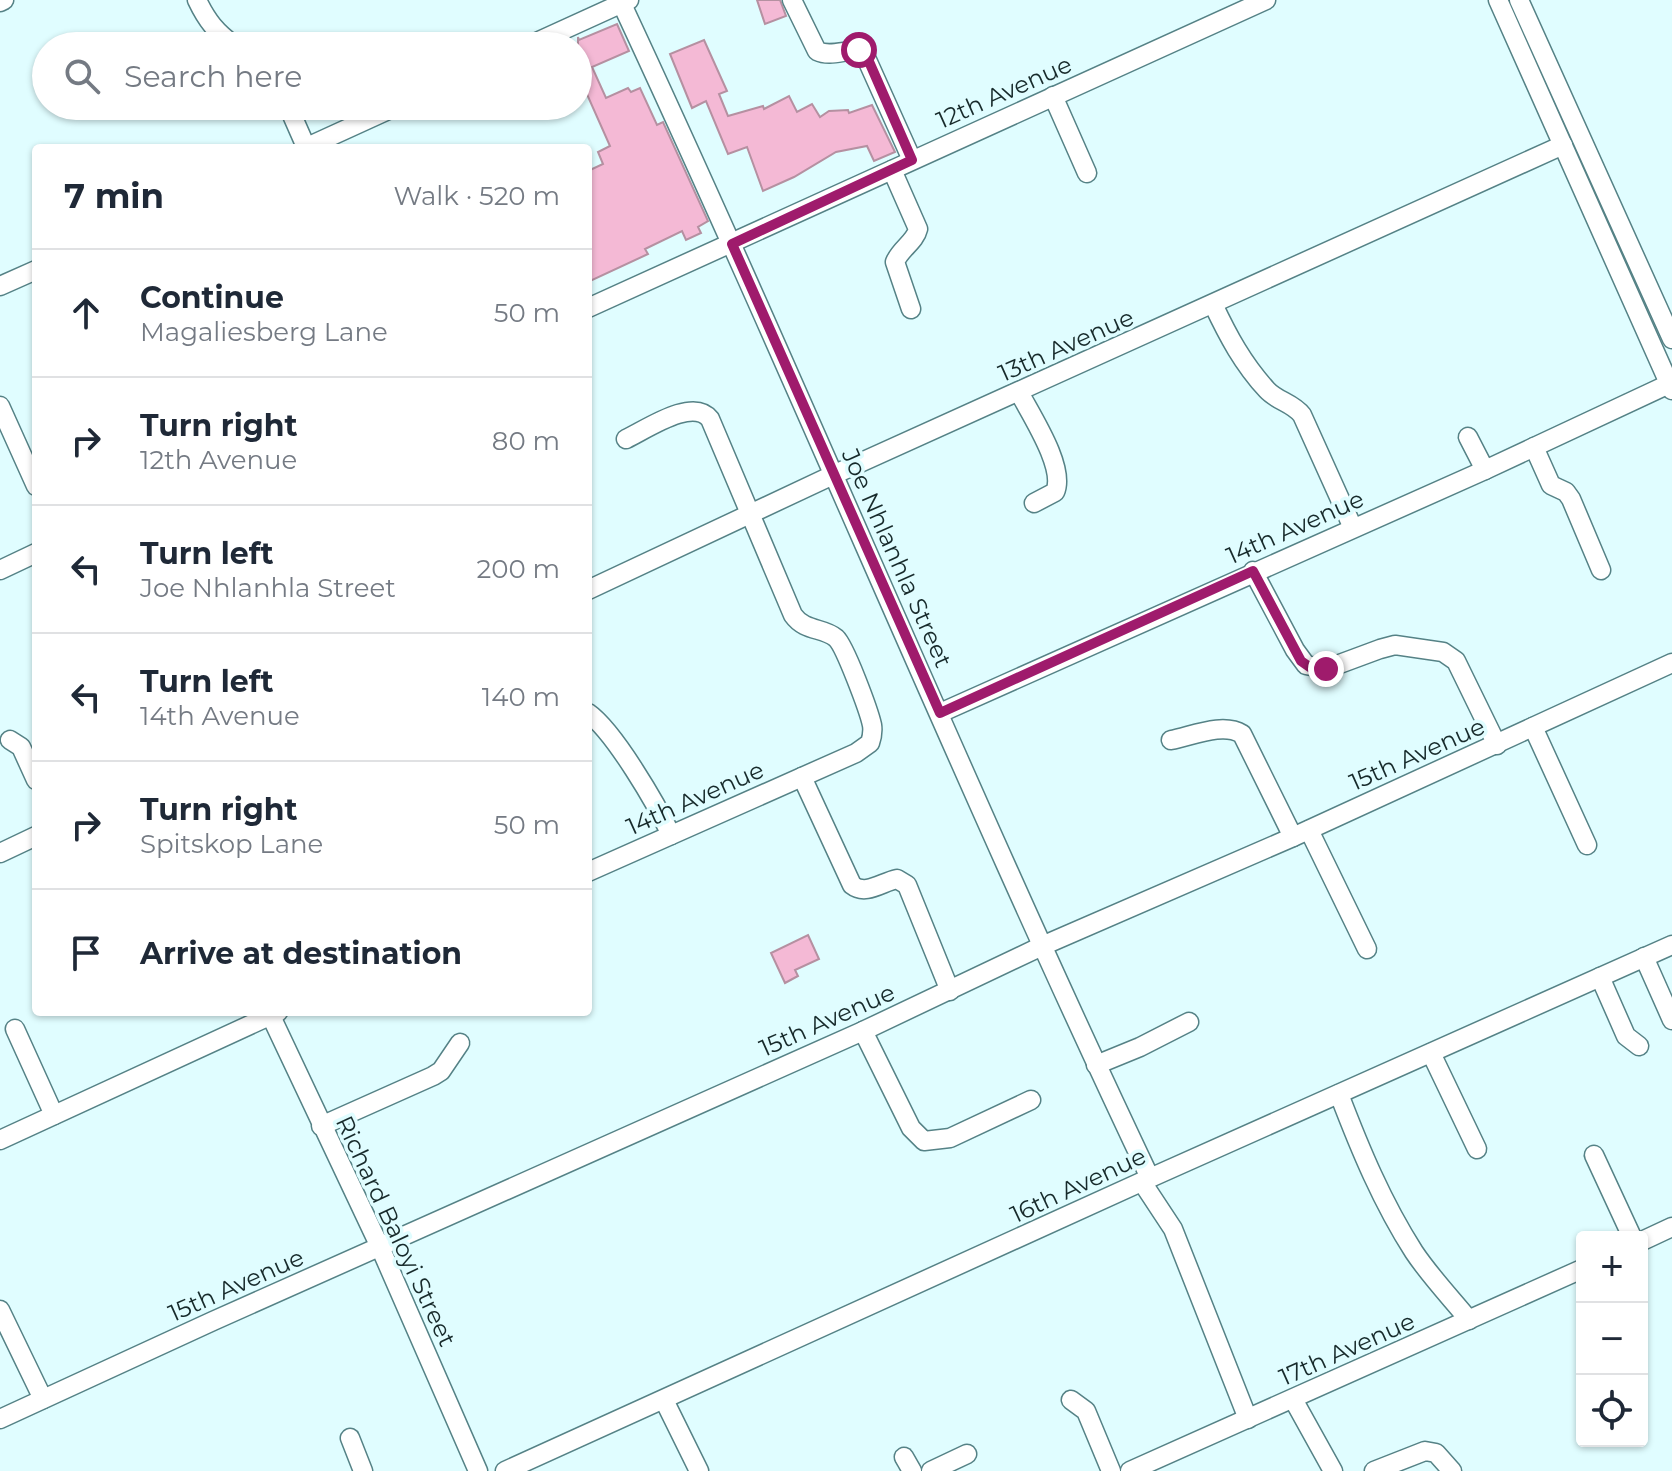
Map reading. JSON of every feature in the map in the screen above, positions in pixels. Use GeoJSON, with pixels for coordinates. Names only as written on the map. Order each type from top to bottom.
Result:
{"type":"FeatureCollection","features":[{"type":"Feature","properties":{"kind":"street"},"geometry":{"type":"LineString","coordinates":[[197,0],[216,32]]}},
{"type":"Feature","properties":{"kind":"street"},"geometry":{"type":"LineString","coordinates":[[792,0],[817,51],[827,54],[863,51],[912,160]]}},
{"type":"Feature","properties":{"kind":"street","name":"12th Avenue"},"geometry":{"type":"LineString","coordinates":[[592,306],[1266,0]]}},
{"type":"Feature","properties":{"kind":"street"},"geometry":{"type":"LineString","coordinates":[[1498,0],[1671,387]]}},
{"type":"Feature","properties":{"kind":"street"},"geometry":{"type":"LineString","coordinates":[[1519,0],[1672,339]]}},
{"type":"Feature","properties":{"kind":"street"},"geometry":{"type":"LineString","coordinates":[[558,32],[623,1]]}},
{"type":"Feature","properties":{"kind":"street","name":"Joe Nhlanhla Street"},"geometry":{"type":"LineString","coordinates":[[623,1],[1146,1180],[1173,1229],[1248,1419]]}},
{"type":"Feature","properties":{"kind":"street"},"geometry":{"type":"LineString","coordinates":[[1053,96],[1087,173]]}},
{"type":"Feature","properties":{"kind":"street"},"geometry":{"type":"LineString","coordinates":[[294,120],[304,144]]}},
{"type":"Feature","properties":{"kind":"street"},"geometry":{"type":"LineString","coordinates":[[315,144],[367,120]]}},
{"type":"Feature","properties":{"kind":"street","name":"13th Avenue"},"geometry":{"type":"LineString","coordinates":[[592,588],[833,475],[1563,145]]}},
{"type":"Feature","properties":{"kind":"street"},"geometry":{"type":"LineString","coordinates":[[892,170],[918,229],[895,262],[911,309]]}},
{"type":"Feature","properties":{"kind":"street"},"geometry":{"type":"LineString","coordinates":[[0,286],[32,272]]}},
{"type":"Feature","properties":{"kind":"street"},"geometry":{"type":"LineString","coordinates":[[1213,304],[1234,348],[1246,365],[1275,398],[1293,405],[1302,415],[1353,528]]}},
{"type":"Feature","properties":{"kind":"street","name":"14th Avenue"},"geometry":{"type":"LineString","coordinates":[[940,713],[1671,387]]}},
{"type":"Feature","properties":{"kind":"street"},"geometry":{"type":"LineString","coordinates":[[1019,392],[1054,460],[1058,479],[1057,489],[1052,495],[1034,503]]}},
{"type":"Feature","properties":{"kind":"street"},"geometry":{"type":"LineString","coordinates":[[0,406],[32,477]]}},
{"type":"Feature","properties":{"kind":"street"},"geometry":{"type":"LineString","coordinates":[[626,439],[683,412],[692,410],[705,413],[751,515]]}},
{"type":"Feature","properties":{"kind":"street"},"geometry":{"type":"LineString","coordinates":[[1468,437],[1485,470]]}},
{"type":"Feature","properties":{"kind":"street"},"geometry":{"type":"LineString","coordinates":[[1534,447],[1551,485],[1566,492],[1571,499],[1601,570]]}},
{"type":"Feature","properties":{"kind":"street","name":"14th Avenue"},"geometry":{"type":"LineString","coordinates":[[592,870],[866,747],[872,738],[872,726],[841,645],[830,634],[798,622],[751,515]]}},
{"type":"Feature","properties":{"kind":"street"},"geometry":{"type":"LineString","coordinates":[[0,570],[32,555]]}},
{"type":"Feature","properties":{"kind":"street"},"geometry":{"type":"LineString","coordinates":[[1253,571],[1306,665],[1326,669],[1395,645],[1443,652],[1456,661],[1497,745]]}},
{"type":"Feature","properties":{"kind":"street","name":"15th Avenue"},"geometry":{"type":"LineString","coordinates":[[0,1419],[863,1031],[1042,946],[1301,834],[1672,663]]}},
{"type":"Feature","properties":{"kind":"street"},"geometry":{"type":"LineString","coordinates":[[592,717],[610,736],[649,794],[671,835]]}},
{"type":"Feature","properties":{"kind":"street"},"geometry":{"type":"LineString","coordinates":[[1533,727],[1587,845]]}},
{"type":"Feature","properties":{"kind":"street"},"geometry":{"type":"LineString","coordinates":[[1171,740],[1224,729],[1234,729],[1242,734],[1367,949]]}},
{"type":"Feature","properties":{"kind":"street"},"geometry":{"type":"LineString","coordinates":[[10,740],[21,747],[32,771]]}},
{"type":"Feature","properties":{"kind":"street"},"geometry":{"type":"LineString","coordinates":[[802,777],[852,885],[867,890],[897,879],[907,885],[950,991]]}},
{"type":"Feature","properties":{"kind":"street"},"geometry":{"type":"LineString","coordinates":[[0,853],[32,838]]}},
{"type":"Feature","properties":{"kind":"street","name":"16th Avenue"},"geometry":{"type":"LineString","coordinates":[[505,1471],[1672,945]]}},
{"type":"Feature","properties":{"kind":"street"},"geometry":{"type":"LineString","coordinates":[[1644,957],[1672,1020]]}},
{"type":"Feature","properties":{"kind":"street"},"geometry":{"type":"LineString","coordinates":[[1600,977],[1626,1036],[1639,1046]]}},
{"type":"Feature","properties":{"kind":"street"},"geometry":{"type":"LineString","coordinates":[[0,1140],[267,1016]]}},
{"type":"Feature","properties":{"kind":"street","name":"Richard Baloyi Street"},"geometry":{"type":"LineString","coordinates":[[274,1016],[478,1471]]}},
{"type":"Feature","properties":{"kind":"street"},"geometry":{"type":"LineString","coordinates":[[1096,1065],[1189,1022]]}},
{"type":"Feature","properties":{"kind":"street"},"geometry":{"type":"LineString","coordinates":[[15,1029],[54,1115]]}},
{"type":"Feature","properties":{"kind":"street"},"geometry":{"type":"LineString","coordinates":[[863,1031],[911,1128],[924,1141],[950,1138],[1031,1100]]}},
{"type":"Feature","properties":{"kind":"street"},"geometry":{"type":"LineString","coordinates":[[321,1126],[433,1076],[441,1071],[460,1043]]}},
{"type":"Feature","properties":{"kind":"street"},"geometry":{"type":"LineString","coordinates":[[1431,1053],[1477,1149]]}},
{"type":"Feature","properties":{"kind":"street"},"geometry":{"type":"LineString","coordinates":[[1339,1094],[1364,1158],[1392,1215],[1420,1259],[1469,1320]]}},
{"type":"Feature","properties":{"kind":"street"},"geometry":{"type":"LineString","coordinates":[[1594,1155],[1629,1231]]}},
{"type":"Feature","properties":{"kind":"street"},"geometry":{"type":"LineString","coordinates":[[1648,1238],[1672,1227]]}},
{"type":"Feature","properties":{"kind":"street","name":"17th Avenue"},"geometry":{"type":"LineString","coordinates":[[1130,1471],[1163,1465],[1248,1419],[1576,1272]]}},
{"type":"Feature","properties":{"kind":"street"},"geometry":{"type":"LineString","coordinates":[[0,1310],[43,1399]]}},
{"type":"Feature","properties":{"kind":"street"},"geometry":{"type":"LineString","coordinates":[[1293,1399],[1333,1471]]}},
{"type":"Feature","properties":{"kind":"street"},"geometry":{"type":"LineString","coordinates":[[664,1400],[699,1471]]}},
{"type":"Feature","properties":{"kind":"street"},"geometry":{"type":"LineString","coordinates":[[1071,1400],[1086,1411],[1111,1471]]}},
{"type":"Feature","properties":{"kind":"street"},"geometry":{"type":"LineString","coordinates":[[350,1438],[363,1471]]}},
{"type":"Feature","properties":{"kind":"street"},"geometry":{"type":"LineString","coordinates":[[1374,1471],[1425,1451],[1436,1453],[1452,1471]]}},
{"type":"Feature","properties":{"kind":"street"},"geometry":{"type":"LineString","coordinates":[[931,1471],[967,1454]]}},
{"type":"Feature","properties":{"kind":"building"},"geometry":{"type":"Polygon","coordinates":[[[757,0],[780,0],[786,16],[765,24],[757,0]]]}},
{"type":"Feature","properties":{"kind":"building"},"geometry":{"type":"Polygon","coordinates":[[[617,24],[629,51],[592,67],[592,35],[617,24]]]}},
{"type":"Feature","properties":{"kind":"building"},"geometry":{"type":"Polygon","coordinates":[[[704,40],[727,91],[719,94],[728,116],[763,106],[764,109],[789,96],[797,112],[812,104],[820,117],[829,111],[848,110],[849,113],[872,105],[895,152],[874,161],[867,146],[836,152],[763,191],[747,147],[728,154],[706,101],[692,108],[670,54],[704,40]]]}},
{"type":"Feature","properties":{"kind":"building"},"geometry":{"type":"Polygon","coordinates":[[[592,67],[606,98],[628,88],[631,92],[640,88],[657,125],[663,122],[708,221],[698,227],[701,233],[686,240],[682,231],[645,249],[648,254],[592,280],[592,169],[603,164],[598,152],[610,146],[592,106],[592,67]]]}},
{"type":"Feature","properties":{"kind":"building"},"geometry":{"type":"Polygon","coordinates":[[[808,935],[819,959],[795,970],[798,976],[785,983],[771,953],[808,935]]]}},
{"type":"Feature","properties":{"kind":"route"},"geometry":{"type":"LineString","coordinates":[[859,50],[867,57],[912,160],[732,244],[940,713],[1253,571],[1301,661],[1311,668],[1326,669]]}}]}
